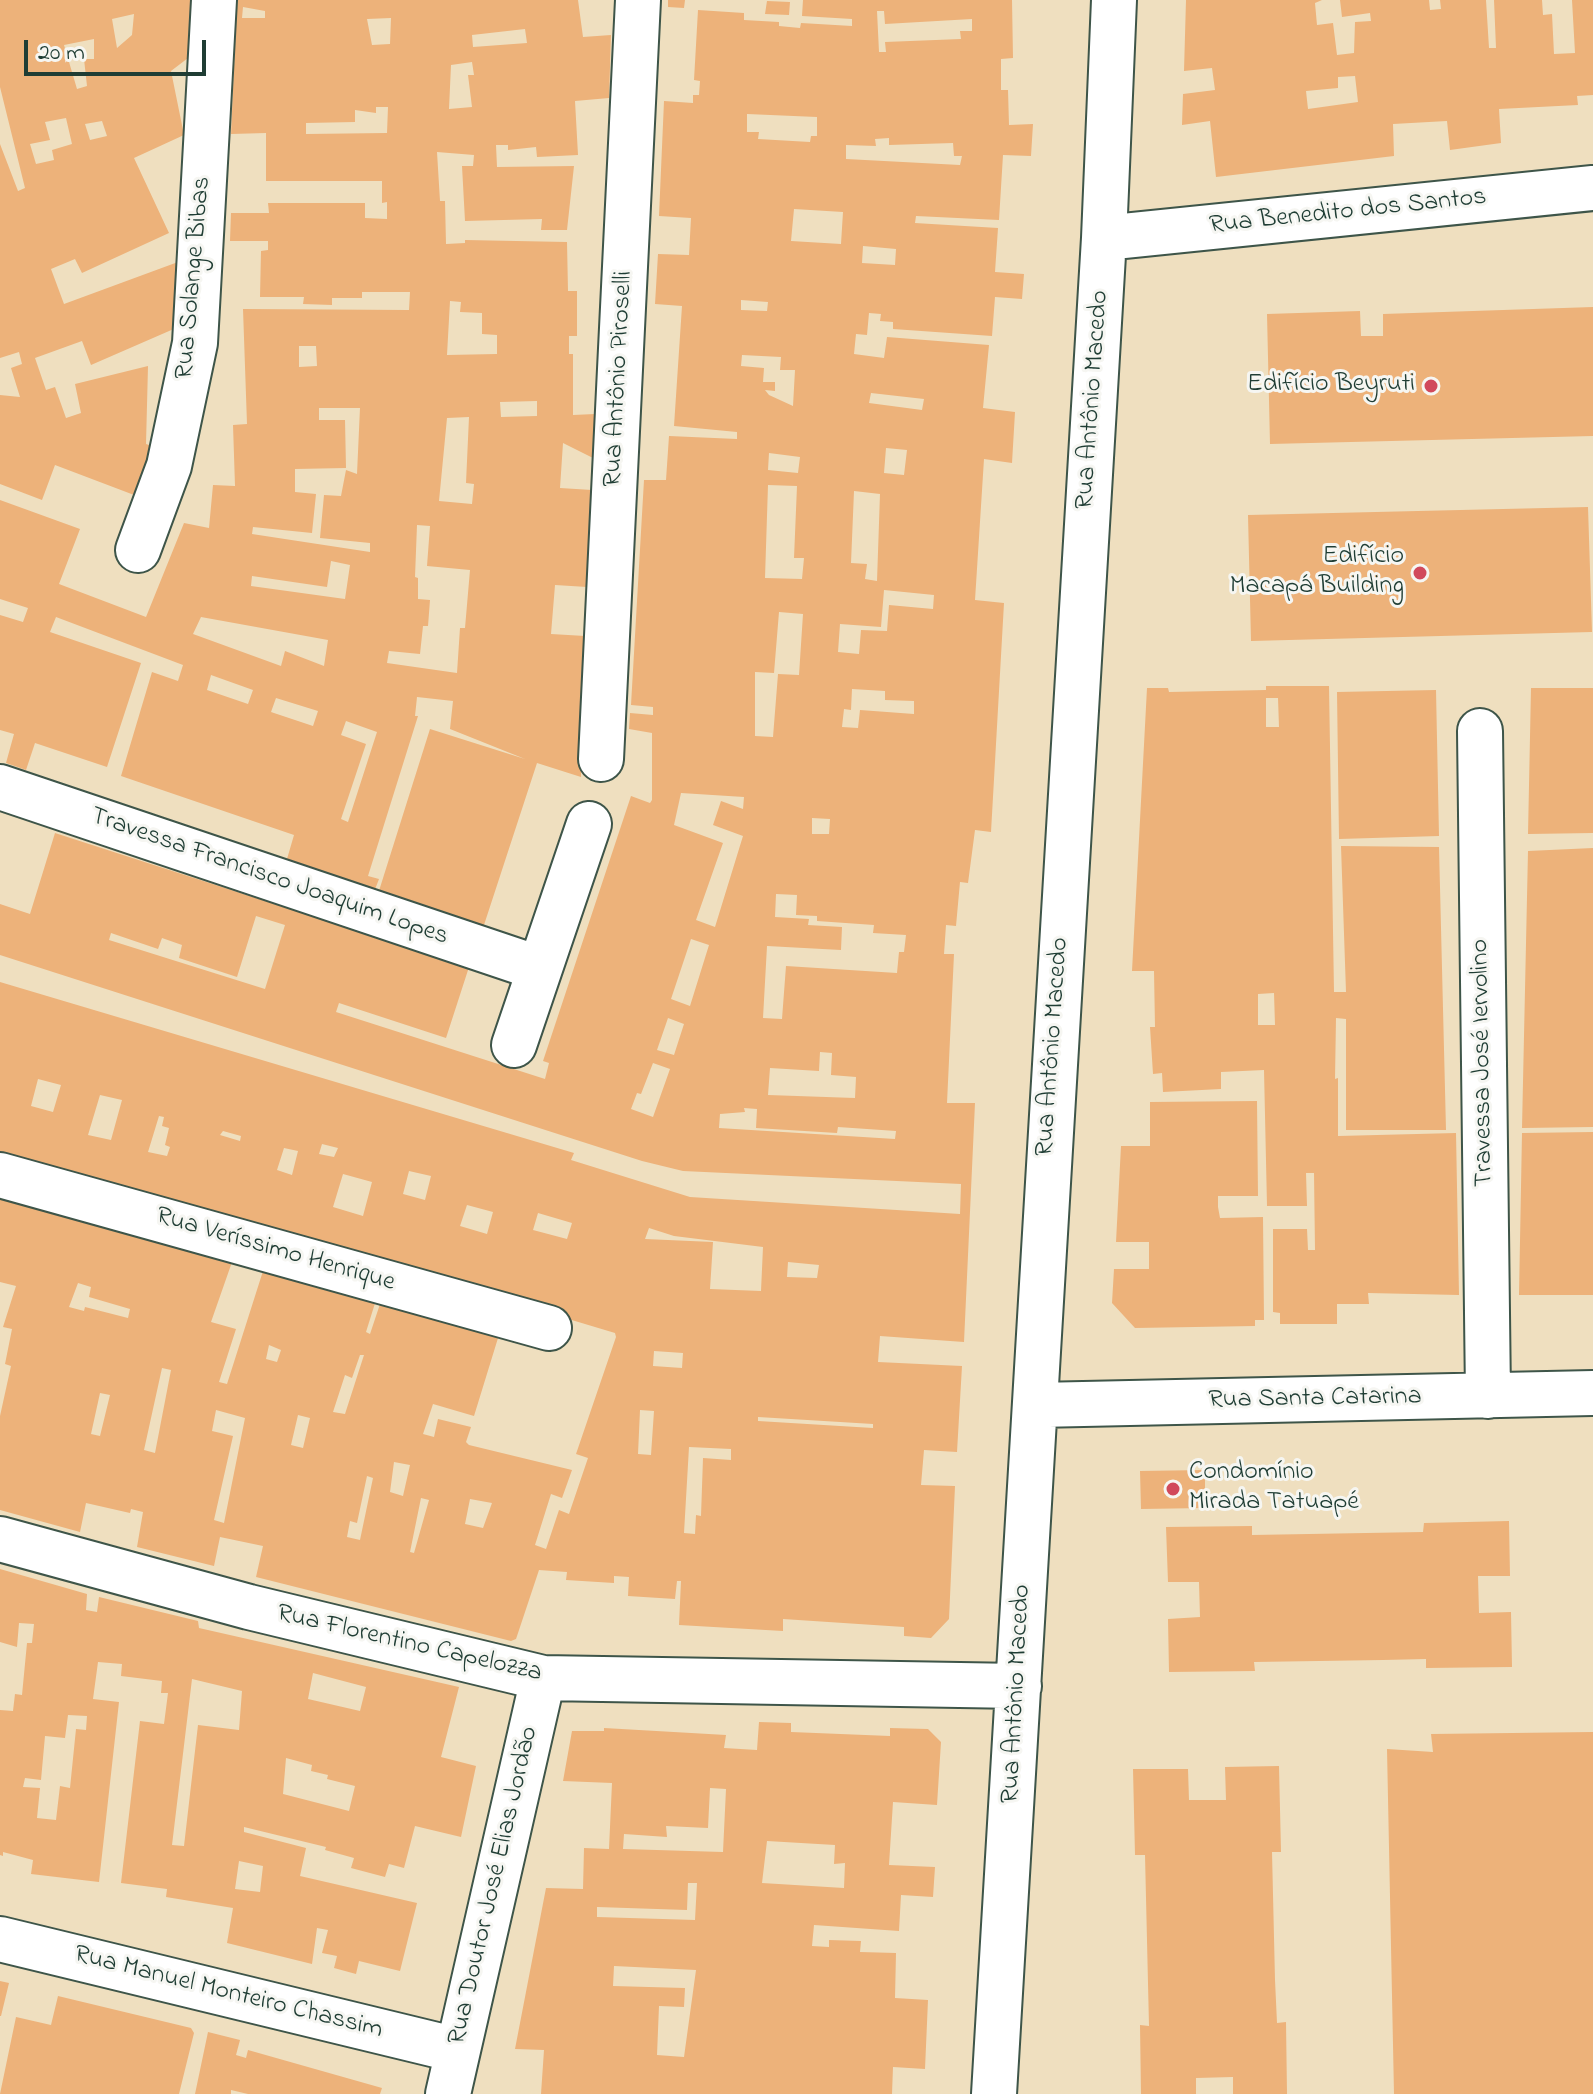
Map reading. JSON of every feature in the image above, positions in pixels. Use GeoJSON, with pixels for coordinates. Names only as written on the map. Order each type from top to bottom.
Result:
{"type":"FeatureCollection","features":[{"type":"Feature","properties":{"kind":"street","name":"Rua Solange Bibas"},"geometry":{"type":"LineString","coordinates":[[138,550],[169,466],[195,343],[214,0]]}},
{"type":"Feature","properties":{"kind":"street","name":"Rua Antônio Piroselli"},"geometry":{"type":"LineString","coordinates":[[601,759],[638,0]]}},
{"type":"Feature","properties":{"kind":"street","name":"Rua Antônio Macedo"},"geometry":{"type":"LineString","coordinates":[[994,2094],[1037,1405],[1045,1192],[1104,238],[1114,0]]}},
{"type":"Feature","properties":{"kind":"street","name":"Rua Benedito dos Santos"},"geometry":{"type":"LineString","coordinates":[[1104,238],[1593,188]]}},
{"type":"Feature","properties":{"kind":"street","name":"Travessa José Iervolino"},"geometry":{"type":"LineString","coordinates":[[1480,731],[1488,1396]]}},
{"type":"Feature","properties":{"kind":"street","name":"Travessa Francisco Joaquim Lopes"},"geometry":{"type":"LineString","coordinates":[[0,787],[538,968]]}},
{"type":"Feature","properties":{"kind":"street"},"geometry":{"type":"LineString","coordinates":[[514,1045],[589,824]]}},
{"type":"Feature","properties":{"kind":"street","name":"Rua Veríssimo Henrique"},"geometry":{"type":"LineString","coordinates":[[0,1175],[549,1328]]}},
{"type":"Feature","properties":{"kind":"street","name":"Rua Santa Catarina"},"geometry":{"type":"LineString","coordinates":[[1037,1405],[1593,1393]]}},
{"type":"Feature","properties":{"kind":"street","name":"Rua Florentino Capelozza"},"geometry":{"type":"LineString","coordinates":[[0,1539],[249,1607],[543,1678],[1019,1686]]}},
{"type":"Feature","properties":{"kind":"street","name":"Rua Doutor José Elias Jordão"},"geometry":{"type":"LineString","coordinates":[[448,2094],[543,1678]]}},
{"type":"Feature","properties":{"kind":"street","name":"Rua Manuel Monteiro Chassim"},"geometry":{"type":"LineString","coordinates":[[0,1939],[457,2050]]}},
{"type":"Feature","properties":{"kind":"building"},"geometry":{"type":"Polygon","coordinates":[[[0,0],[192,0],[188,58],[171,71],[184,135],[134,158],[169,233],[82,273],[75,259],[51,269],[64,304],[178,262],[176,328],[91,365],[82,341],[35,358],[46,390],[55,387],[66,418],[81,413],[75,384],[148,366],[146,444],[158,448],[142,498],[55,465],[42,500],[0,484],[0,395],[20,397],[11,368],[22,364],[19,352],[0,358],[0,144],[18,191],[25,188],[0,87],[0,0]],[[134,14],[112,19],[117,48],[132,35],[134,14]],[[94,39],[64,45],[77,89],[87,86],[84,59],[94,59],[94,39]],[[66,118],[45,122],[50,140],[30,144],[36,164],[54,160],[52,150],[72,144],[66,118]],[[102,121],[85,124],[90,140],[107,136],[102,121]]]}},
{"type":"Feature","properties":{"kind":"building"},"geometry":{"type":"Polygon","coordinates":[[[237,0],[578,0],[583,37],[611,35],[609,98],[575,101],[578,155],[537,157],[536,147],[508,150],[508,145],[496,145],[497,167],[574,166],[567,230],[541,230],[542,219],[465,221],[462,166],[473,166],[474,155],[437,152],[440,201],[445,201],[446,244],[465,243],[465,240],[567,242],[568,291],[577,291],[577,336],[569,336],[569,354],[573,354],[573,415],[595,414],[593,458],[563,443],[560,488],[592,490],[587,587],[555,585],[551,634],[585,636],[581,777],[537,763],[483,928],[378,894],[430,729],[525,759],[450,729],[453,701],[417,697],[415,716],[418,716],[368,876],[379,879],[374,892],[287,859],[294,835],[121,776],[152,672],[178,681],[183,665],[56,617],[50,632],[141,663],[107,767],[35,743],[26,770],[6,763],[14,734],[0,730],[0,615],[23,622],[28,608],[0,599],[0,500],[80,529],[59,584],[146,617],[184,523],[209,528],[213,485],[235,486],[233,425],[247,424],[243,309],[409,310],[410,292],[362,292],[362,298],[332,298],[332,305],[303,304],[304,297],[260,297],[261,251],[268,250],[268,241],[230,241],[231,213],[269,213],[268,203],[365,203],[365,218],[387,219],[387,202],[382,203],[382,181],[266,181],[266,133],[231,134],[237,0]],[[243,7],[242,18],[265,18],[265,11],[243,7]],[[391,18],[367,19],[372,45],[390,44],[391,18]],[[525,29],[472,35],[473,47],[527,43],[525,29]],[[472,62],[451,65],[449,109],[472,107],[468,75],[474,75],[472,62]],[[376,107],[376,113],[355,110],[355,122],[306,123],[306,134],[387,133],[388,107],[376,107]],[[450,301],[447,355],[497,354],[497,335],[482,334],[482,313],[460,312],[461,302],[450,301]],[[299,346],[299,367],[317,366],[316,346],[299,346]],[[537,401],[500,402],[501,417],[537,416],[537,401]],[[319,408],[319,420],[345,420],[346,468],[295,469],[295,492],[316,494],[312,533],[253,527],[252,534],[370,552],[370,543],[320,538],[324,495],[341,496],[346,470],[357,474],[360,408],[319,408]],[[469,417],[447,418],[439,501],[472,504],[474,484],[466,483],[469,417]],[[417,525],[415,577],[418,578],[418,599],[430,600],[428,626],[423,626],[420,654],[389,651],[387,663],[457,673],[460,628],[465,628],[470,570],[427,566],[430,526],[417,525]],[[331,561],[327,587],[252,576],[251,586],[345,599],[350,565],[331,561]],[[201,617],[193,634],[281,666],[285,651],[324,666],[328,640],[201,617]],[[211,675],[207,690],[248,704],[253,690],[211,675]],[[276,698],[271,712],[313,726],[318,711],[276,698]],[[346,721],[341,735],[366,744],[341,819],[348,822],[377,732],[346,721]]]}},
{"type":"Feature","properties":{"kind":"building"},"geometry":{"type":"Polygon","coordinates":[[[668,0],[685,0],[684,8],[668,7],[668,0]]]}},
{"type":"Feature","properties":{"kind":"building"},"geometry":{"type":"Polygon","coordinates":[[[803,0],[1012,0],[1013,58],[1001,59],[1001,90],[1008,90],[1009,125],[1033,124],[1031,156],[1003,155],[999,220],[916,216],[915,223],[998,228],[995,272],[1024,274],[1022,299],[995,297],[992,336],[893,329],[893,322],[880,321],[881,314],[869,313],[867,335],[856,334],[854,354],[884,358],[887,337],[989,345],[983,408],[1015,412],[1012,463],[984,459],[975,600],[1004,603],[991,832],[975,830],[968,883],[960,882],[956,926],[946,925],[944,954],[954,954],[947,1103],[975,1103],[964,1342],[880,1336],[878,1362],[962,1366],[957,1452],[924,1450],[921,1485],[955,1486],[949,1619],[931,1638],[904,1636],[904,1627],[783,1619],[783,1631],[679,1625],[681,1581],[677,1581],[675,1599],[628,1596],[629,1577],[614,1576],[614,1583],[566,1580],[567,1572],[539,1570],[516,1639],[511,1641],[256,1577],[263,1546],[220,1537],[214,1566],[137,1547],[143,1512],[131,1509],[130,1513],[86,1503],[80,1532],[0,1510],[0,1416],[11,1366],[5,1364],[12,1329],[3,1327],[16,1286],[0,1282],[0,1197],[232,1262],[211,1322],[236,1329],[219,1382],[227,1384],[263,1271],[376,1300],[366,1332],[370,1334],[381,1301],[494,1335],[498,1338],[474,1416],[433,1404],[423,1434],[434,1437],[438,1419],[471,1427],[466,1442],[469,1445],[572,1470],[562,1498],[551,1494],[535,1545],[546,1549],[559,1510],[569,1514],[588,1458],[576,1454],[616,1337],[615,1333],[545,1312],[0,1158],[0,982],[574,1153],[571,1160],[690,1197],[960,1214],[961,1184],[683,1171],[642,1161],[0,955],[0,904],[30,914],[55,833],[469,967],[446,1038],[339,1003],[336,1012],[545,1079],[549,1063],[543,1061],[631,796],[650,803],[652,800],[652,733],[629,729],[630,713],[653,715],[653,707],[631,705],[644,480],[666,480],[669,436],[737,439],[737,432],[674,426],[682,306],[655,304],[658,254],[689,255],[691,218],[659,216],[664,101],[693,103],[693,95],[699,95],[700,81],[694,80],[698,10],[744,13],[744,20],[779,22],[779,26],[800,28],[801,23],[852,26],[852,19],[802,16],[803,0]],[[877,11],[879,52],[886,52],[885,42],[961,39],[960,31],[972,31],[972,19],[885,24],[884,11],[877,11]],[[747,114],[747,132],[759,132],[758,139],[810,142],[811,136],[817,136],[817,117],[747,114]],[[889,138],[875,139],[876,146],[846,145],[846,159],[960,165],[962,156],[954,156],[953,143],[889,145],[889,138]],[[794,209],[791,241],[841,244],[843,212],[794,209]],[[863,246],[862,263],[895,265],[896,249],[863,246]],[[741,300],[741,310],[767,311],[768,302],[741,300]],[[742,355],[741,366],[764,368],[763,382],[775,382],[775,391],[765,390],[793,406],[795,370],[780,370],[781,357],[742,355]],[[871,393],[869,403],[922,410],[924,399],[871,393]],[[886,448],[884,473],[904,475],[907,450],[886,448]],[[769,453],[768,470],[798,473],[800,457],[769,453]],[[768,485],[765,578],[802,579],[804,558],[794,558],[797,486],[768,485]],[[854,491],[851,563],[867,564],[865,579],[877,581],[880,494],[854,491]],[[884,590],[881,627],[840,624],[838,652],[859,654],[861,630],[887,631],[889,605],[933,609],[934,595],[884,590]],[[779,612],[774,673],[755,672],[755,736],[773,737],[778,674],[799,675],[803,614],[779,612]],[[852,689],[851,710],[844,709],[842,727],[858,728],[860,710],[914,714],[914,701],[885,700],[885,691],[852,689]],[[681,793],[674,825],[723,843],[696,920],[715,927],[743,836],[713,825],[721,801],[743,809],[744,797],[681,793]],[[812,818],[812,834],[829,834],[830,819],[812,818]],[[776,894],[775,917],[809,919],[808,925],[842,927],[841,950],[767,946],[763,1018],[782,1019],[786,966],[897,973],[899,952],[904,952],[906,935],[873,933],[874,925],[817,921],[817,916],[796,915],[797,895],[776,894]],[[256,916],[237,977],[179,958],[182,945],[162,938],[158,949],[111,933],[109,940],[265,989],[285,925],[256,916]],[[691,939],[671,999],[690,1006],[709,945],[691,939]],[[668,1018],[657,1050],[674,1055],[684,1024],[668,1018]],[[820,1052],[819,1071],[770,1068],[768,1095],[855,1098],[856,1077],[831,1075],[832,1053],[820,1052]],[[653,1063],[641,1094],[637,1093],[631,1109],[653,1117],[670,1069],[653,1063]],[[38,1079],[31,1106],[53,1112],[61,1085],[38,1079]],[[100,1095],[88,1135],[111,1140],[122,1100],[100,1095]],[[744,1108],[745,1112],[720,1114],[719,1128],[895,1139],[896,1131],[838,1127],[837,1133],[756,1128],[757,1109],[744,1108]],[[159,1116],[148,1152],[167,1156],[170,1147],[165,1145],[169,1128],[162,1126],[164,1117],[159,1116]],[[223,1131],[220,1135],[240,1141],[241,1136],[223,1131]],[[322,1144],[319,1154],[334,1157],[338,1148],[322,1144]],[[284,1148],[277,1170],[292,1175],[298,1151],[284,1148]],[[409,1171],[403,1194],[425,1200],[431,1176],[409,1171]],[[343,1174],[333,1207],[363,1216],[372,1182],[343,1174]],[[467,1205],[460,1226],[487,1234],[493,1212],[467,1205]],[[538,1213],[533,1230],[567,1239],[572,1223],[538,1213]],[[649,1228],[645,1239],[713,1242],[710,1289],[761,1291],[763,1247],[674,1236],[649,1228]],[[788,1262],[787,1277],[817,1278],[819,1265],[788,1262]],[[78,1283],[69,1307],[84,1311],[85,1307],[128,1318],[130,1309],[89,1297],[91,1287],[78,1283]],[[269,1345],[266,1359],[277,1362],[281,1350],[269,1345]],[[654,1351],[653,1366],[682,1368],[683,1353],[654,1351]],[[360,1355],[352,1378],[345,1375],[333,1412],[345,1414],[364,1355],[360,1355]],[[162,1368],[144,1450],[155,1453],[171,1370],[162,1368]],[[100,1393],[91,1434],[100,1436],[110,1395],[100,1393]],[[216,1410],[212,1431],[233,1436],[214,1520],[224,1523],[245,1418],[216,1410]],[[640,1410],[638,1454],[651,1455],[654,1411],[640,1410]],[[298,1415],[291,1445],[303,1448],[310,1418],[298,1415]],[[758,1417],[758,1421],[873,1428],[873,1424],[758,1417]],[[689,1447],[684,1533],[695,1534],[696,1515],[701,1516],[703,1458],[731,1460],[731,1449],[689,1447]],[[394,1462],[390,1492],[403,1496],[410,1465],[394,1462]],[[367,1476],[357,1523],[350,1521],[347,1537],[360,1540],[373,1478],[367,1476]],[[421,1498],[410,1552],[414,1553],[429,1500],[421,1498]],[[470,1499],[465,1524],[483,1528],[492,1503],[470,1499]]]}},
{"type":"Feature","properties":{"kind":"building"},"geometry":{"type":"Polygon","coordinates":[[[1186,0],[1322,0],[1315,3],[1317,25],[1333,23],[1337,55],[1354,53],[1355,22],[1371,21],[1370,13],[1342,17],[1340,0],[1429,0],[1430,10],[1441,9],[1440,0],[1486,0],[1489,48],[1496,48],[1494,0],[1542,0],[1543,15],[1552,14],[1554,54],[1575,53],[1572,0],[1593,0],[1593,95],[1577,96],[1578,105],[1499,109],[1501,143],[1450,150],[1447,121],[1393,124],[1394,156],[1216,177],[1210,121],[1182,125],[1183,94],[1215,90],[1212,68],[1184,71],[1186,0]],[[1355,76],[1338,77],[1338,88],[1306,91],[1308,109],[1358,102],[1355,76]]]}},
{"type":"Feature","properties":{"kind":"building"},"geometry":{"type":"Polygon","coordinates":[[[767,1],[790,2],[789,15],[765,14],[767,1]]]}},
{"type":"Feature","properties":{"kind":"building","name":"Edifício Beyruti"},"geometry":{"type":"Polygon","coordinates":[[[1593,307],[1593,436],[1270,444],[1267,314],[1360,311],[1361,336],[1383,336],[1383,314],[1593,307]]]}},
{"type":"Feature","properties":{"kind":"building","name":"Edifício Macapá Building"},"geometry":{"type":"Polygon","coordinates":[[[1588,507],[1592,632],[1251,641],[1248,515],[1588,507]]]}},
{"type":"Feature","properties":{"kind":"building"},"geometry":{"type":"Polygon","coordinates":[[[1266,686],[1329,686],[1334,992],[1346,992],[1341,846],[1439,847],[1446,1130],[1346,1130],[1346,1019],[1336,1018],[1335,1079],[1338,1078],[1338,1136],[1456,1133],[1459,1295],[1368,1293],[1369,1304],[1337,1304],[1337,1324],[1280,1324],[1280,1313],[1273,1312],[1273,1229],[1307,1229],[1308,1250],[1315,1250],[1314,1173],[1306,1173],[1307,1206],[1267,1206],[1264,1070],[1221,1072],[1221,1089],[1163,1092],[1162,1073],[1153,1074],[1150,1027],[1155,1027],[1154,971],[1132,971],[1147,688],[1168,688],[1169,692],[1266,690],[1266,686]],[[1266,698],[1266,727],[1279,727],[1278,698],[1266,698]],[[1274,993],[1258,994],[1258,1025],[1275,1025],[1274,993]]]}},
{"type":"Feature","properties":{"kind":"building"},"geometry":{"type":"Polygon","coordinates":[[[1531,688],[1593,688],[1593,833],[1528,834],[1531,688]]]}},
{"type":"Feature","properties":{"kind":"building"},"geometry":{"type":"Polygon","coordinates":[[[1436,690],[1439,836],[1339,839],[1337,692],[1436,690]]]}},
{"type":"Feature","properties":{"kind":"building"},"geometry":{"type":"Polygon","coordinates":[[[1593,848],[1593,1127],[1522,1128],[1528,851],[1593,848]]]}},
{"type":"Feature","properties":{"kind":"building"},"geometry":{"type":"Polygon","coordinates":[[[1257,1101],[1258,1196],[1218,1196],[1218,1207],[1220,1218],[1263,1217],[1264,1320],[1255,1320],[1255,1326],[1135,1328],[1112,1303],[1114,1269],[1149,1269],[1149,1242],[1116,1242],[1121,1146],[1150,1146],[1150,1102],[1257,1101]]]}},
{"type":"Feature","properties":{"kind":"building"},"geometry":{"type":"Polygon","coordinates":[[[1593,1132],[1593,1295],[1519,1295],[1522,1133],[1593,1132]]]}},
{"type":"Feature","properties":{"kind":"building","name":"Condomínio Mirada Tatuapé"},"geometry":{"type":"Polygon","coordinates":[[[1205,1470],[1205,1508],[1141,1509],[1140,1471],[1205,1470]]]}},
{"type":"Feature","properties":{"kind":"building"},"geometry":{"type":"Polygon","coordinates":[[[1509,1521],[1510,1576],[1478,1576],[1479,1613],[1511,1612],[1512,1667],[1426,1668],[1426,1659],[1254,1662],[1255,1671],[1169,1672],[1168,1619],[1200,1617],[1199,1582],[1168,1582],[1166,1527],[1252,1526],[1252,1535],[1423,1532],[1424,1523],[1509,1521]]]}},
{"type":"Feature","properties":{"kind":"building"},"geometry":{"type":"Polygon","coordinates":[[[0,1569],[87,1594],[86,1610],[97,1612],[99,1597],[198,1621],[199,1628],[459,1687],[441,1757],[476,1766],[461,1837],[415,1826],[404,1868],[389,1864],[385,1877],[351,1868],[354,1858],[325,1850],[326,1847],[244,1827],[244,1832],[306,1848],[300,1876],[417,1903],[400,1971],[359,1961],[356,1974],[334,1968],[337,1956],[322,1953],[328,1930],[317,1928],[312,1964],[227,1943],[233,1908],[166,1897],[167,1889],[121,1883],[140,1721],[164,1724],[168,1693],[161,1693],[162,1681],[121,1676],[122,1664],[98,1662],[93,1699],[119,1702],[99,1882],[31,1874],[33,1860],[3,1852],[3,1856],[0,1855],[0,1710],[13,1711],[15,1694],[22,1695],[27,1643],[32,1643],[34,1624],[19,1623],[17,1647],[0,1642],[0,1569]],[[313,1673],[308,1699],[360,1711],[366,1687],[313,1673]],[[192,1679],[172,1845],[184,1846],[198,1725],[239,1730],[242,1691],[192,1679]],[[68,1715],[65,1738],[45,1736],[41,1780],[25,1778],[23,1787],[40,1788],[37,1818],[56,1820],[60,1786],[70,1788],[76,1729],[86,1730],[87,1716],[68,1715]],[[286,1758],[283,1794],[349,1811],[355,1786],[327,1779],[328,1775],[311,1771],[312,1765],[286,1758]],[[239,1861],[235,1889],[260,1892],[263,1866],[239,1861]]]}},
{"type":"Feature","properties":{"kind":"building"},"geometry":{"type":"Polygon","coordinates":[[[759,1722],[791,1723],[791,1732],[890,1736],[890,1728],[928,1729],[941,1742],[937,1805],[893,1802],[889,1865],[935,1867],[933,1897],[901,1895],[899,1931],[814,1925],[812,1946],[829,1947],[829,1940],[861,1941],[860,1952],[896,1953],[895,1998],[928,2000],[925,2069],[893,2067],[892,2094],[541,2094],[544,2050],[515,2049],[546,1888],[583,1889],[584,1848],[609,1849],[612,1783],[563,1781],[572,1731],[604,1731],[604,1728],[726,1735],[724,1748],[757,1750],[759,1722]],[[710,1788],[708,1828],[666,1826],[667,1837],[624,1834],[623,1849],[723,1852],[726,1789],[710,1788]],[[767,1841],[762,1883],[844,1888],[845,1863],[834,1864],[835,1845],[767,1841]],[[688,1883],[687,1910],[597,1907],[597,1917],[695,1920],[697,1883],[688,1883]],[[614,1966],[613,1986],[685,1988],[684,2007],[659,2006],[657,2055],[684,2057],[696,1970],[614,1966]]]}},
{"type":"Feature","properties":{"kind":"building"},"geometry":{"type":"Polygon","coordinates":[[[1593,1732],[1593,2094],[1394,2094],[1387,1749],[1433,1752],[1431,1734],[1593,1732]]]}},
{"type":"Feature","properties":{"kind":"building"},"geometry":{"type":"Polygon","coordinates":[[[1279,1766],[1281,1852],[1272,1852],[1275,1980],[1277,2023],[1286,2022],[1287,2094],[1233,2094],[1233,2077],[1196,2078],[1196,2094],[1141,2094],[1140,2025],[1149,2026],[1145,1855],[1135,1855],[1133,1769],[1188,1769],[1189,1800],[1226,1800],[1225,1767],[1279,1766]]]}},
{"type":"Feature","properties":{"kind":"building"},"geometry":{"type":"Polygon","coordinates":[[[0,1981],[9,1983],[1,2016],[0,2016],[0,1981]]]}},
{"type":"Feature","properties":{"kind":"building"},"geometry":{"type":"Polygon","coordinates":[[[58,1996],[191,2028],[194,2033],[179,2094],[0,2094],[16,2017],[51,2025],[58,1996]]]}},
{"type":"Feature","properties":{"kind":"building"},"geometry":{"type":"Polygon","coordinates":[[[208,2032],[240,2040],[236,2055],[246,2058],[248,2050],[382,2088],[380,2094],[248,2094],[231,2090],[231,2094],[195,2094],[208,2032]]]}},
{"type":"Feature","properties":{"kind":"place","name":"Edifício Beyruti"},"geometry":{"type":"Point","coordinates":[1431,386]}},
{"type":"Feature","properties":{"kind":"place","name":"Edifício Macapá Building"},"geometry":{"type":"Point","coordinates":[1420,573]}},
{"type":"Feature","properties":{"kind":"place","name":"Condomínio Mirada Tatuapé"},"geometry":{"type":"Point","coordinates":[1173,1489]}}]}
